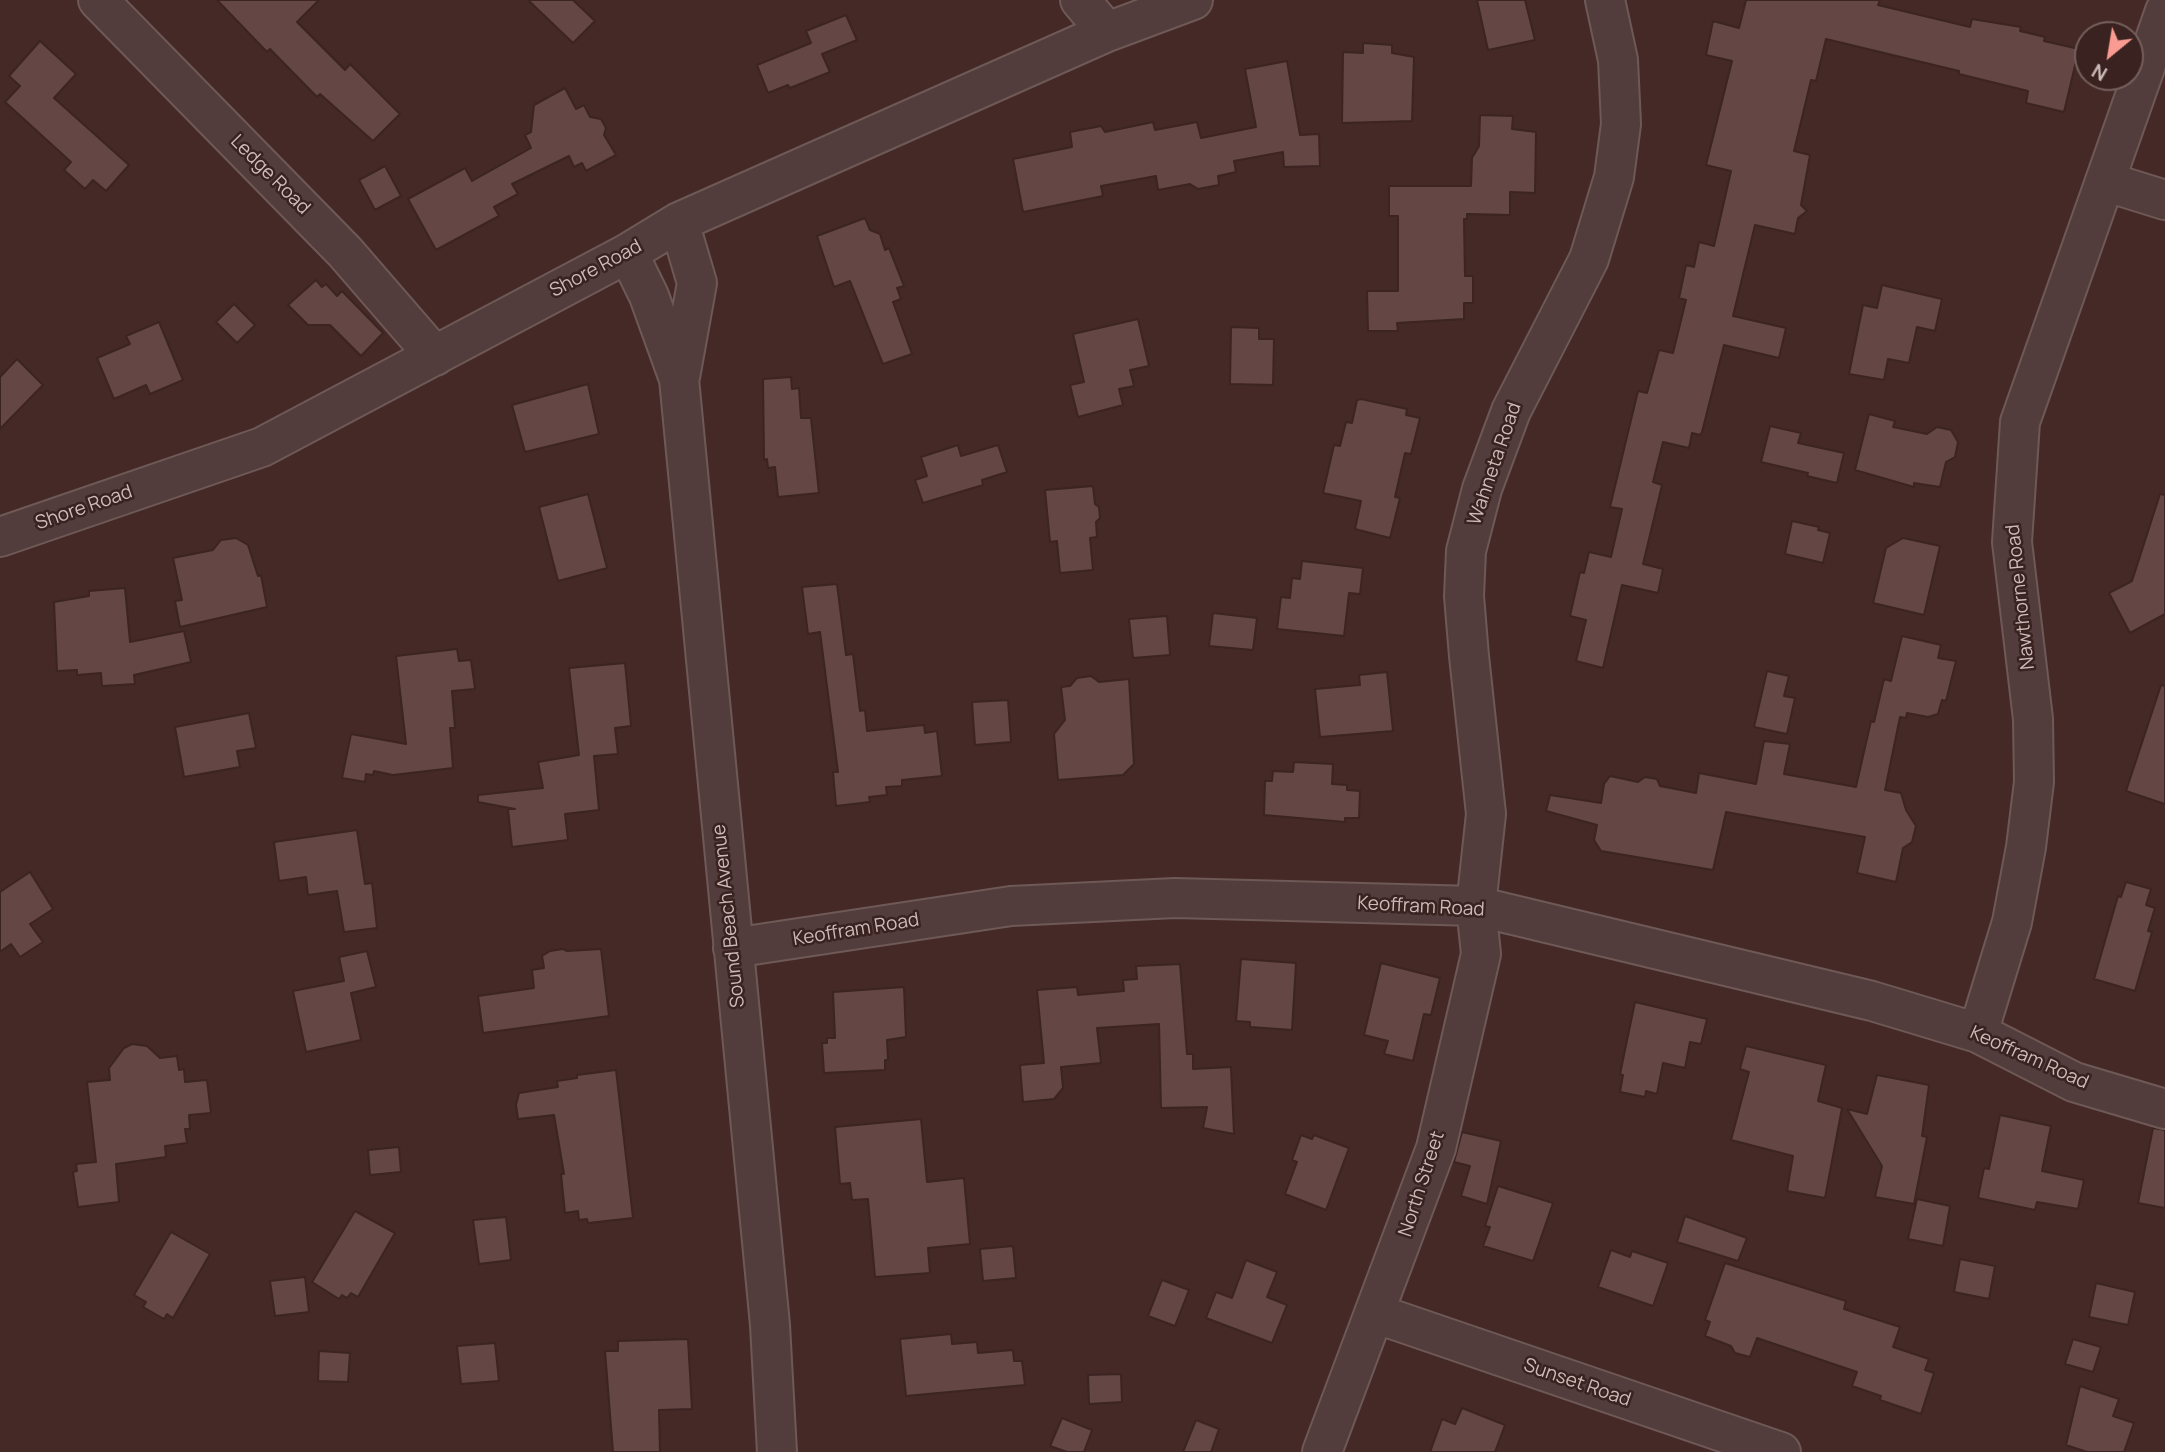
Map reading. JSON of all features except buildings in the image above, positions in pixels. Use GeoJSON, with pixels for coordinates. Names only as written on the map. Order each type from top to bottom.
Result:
{"type":"FeatureCollection","features":[{"type":"Feature","properties":{"kind":"street","name":"Ledge Road"},"geometry":{"type":"LineString","coordinates":[[98,0],[345,252],[435,356]]}},
{"type":"Feature","properties":{"kind":"street"},"geometry":{"type":"LineString","coordinates":[[1080,0],[1107,32]]}},
{"type":"Feature","properties":{"kind":"street","name":"Shore Road"},"geometry":{"type":"LineString","coordinates":[[0,537],[262,446],[628,253],[679,222],[1107,32],[1193,0]]}},
{"type":"Feature","properties":{"kind":"street","name":"Wahneta Road"},"geometry":{"type":"LineString","coordinates":[[1476,906],[1486,814],[1464,596],[1466,551],[1482,489],[1511,411],[1589,260],[1608,203],[1621,124],[1618,60],[1605,0]]}},
{"type":"Feature","properties":{"kind":"street","name":"Nawthorne Road"},"geometry":{"type":"LineString","coordinates":[[1978,1033],[2012,922],[2026,847],[2034,782],[2033,719],[2012,542],[2020,422],[2107,182],[2165,11]]}},
{"type":"Feature","properties":{"kind":"street"},"geometry":{"type":"LineString","coordinates":[[2107,182],[2165,200]]}},
{"type":"Feature","properties":{"kind":"street","name":"Sound Beach Avenue"},"geometry":{"type":"LineString","coordinates":[[679,222],[697,283],[679,379]]}},
{"type":"Feature","properties":{"kind":"street","name":"Sound Beach Avenue"},"geometry":{"type":"LineString","coordinates":[[628,253],[649,296],[679,379],[770,1325],[777,1452]]}},
{"type":"Feature","properties":{"kind":"street","name":"Keoffram Road"},"geometry":{"type":"LineString","coordinates":[[733,948],[1011,906],[1175,898],[1476,906],[1872,1001],[1978,1033],[2074,1082],[2165,1109]]}},
{"type":"Feature","properties":{"kind":"street","name":"North Street"},"geometry":{"type":"LineString","coordinates":[[1322,1452],[1436,1148],[1481,954],[1476,906]]}},
{"type":"Feature","properties":{"kind":"street","name":"Sunset Road"},"geometry":{"type":"LineString","coordinates":[[1374,1313],[1781,1452]]}}]}
